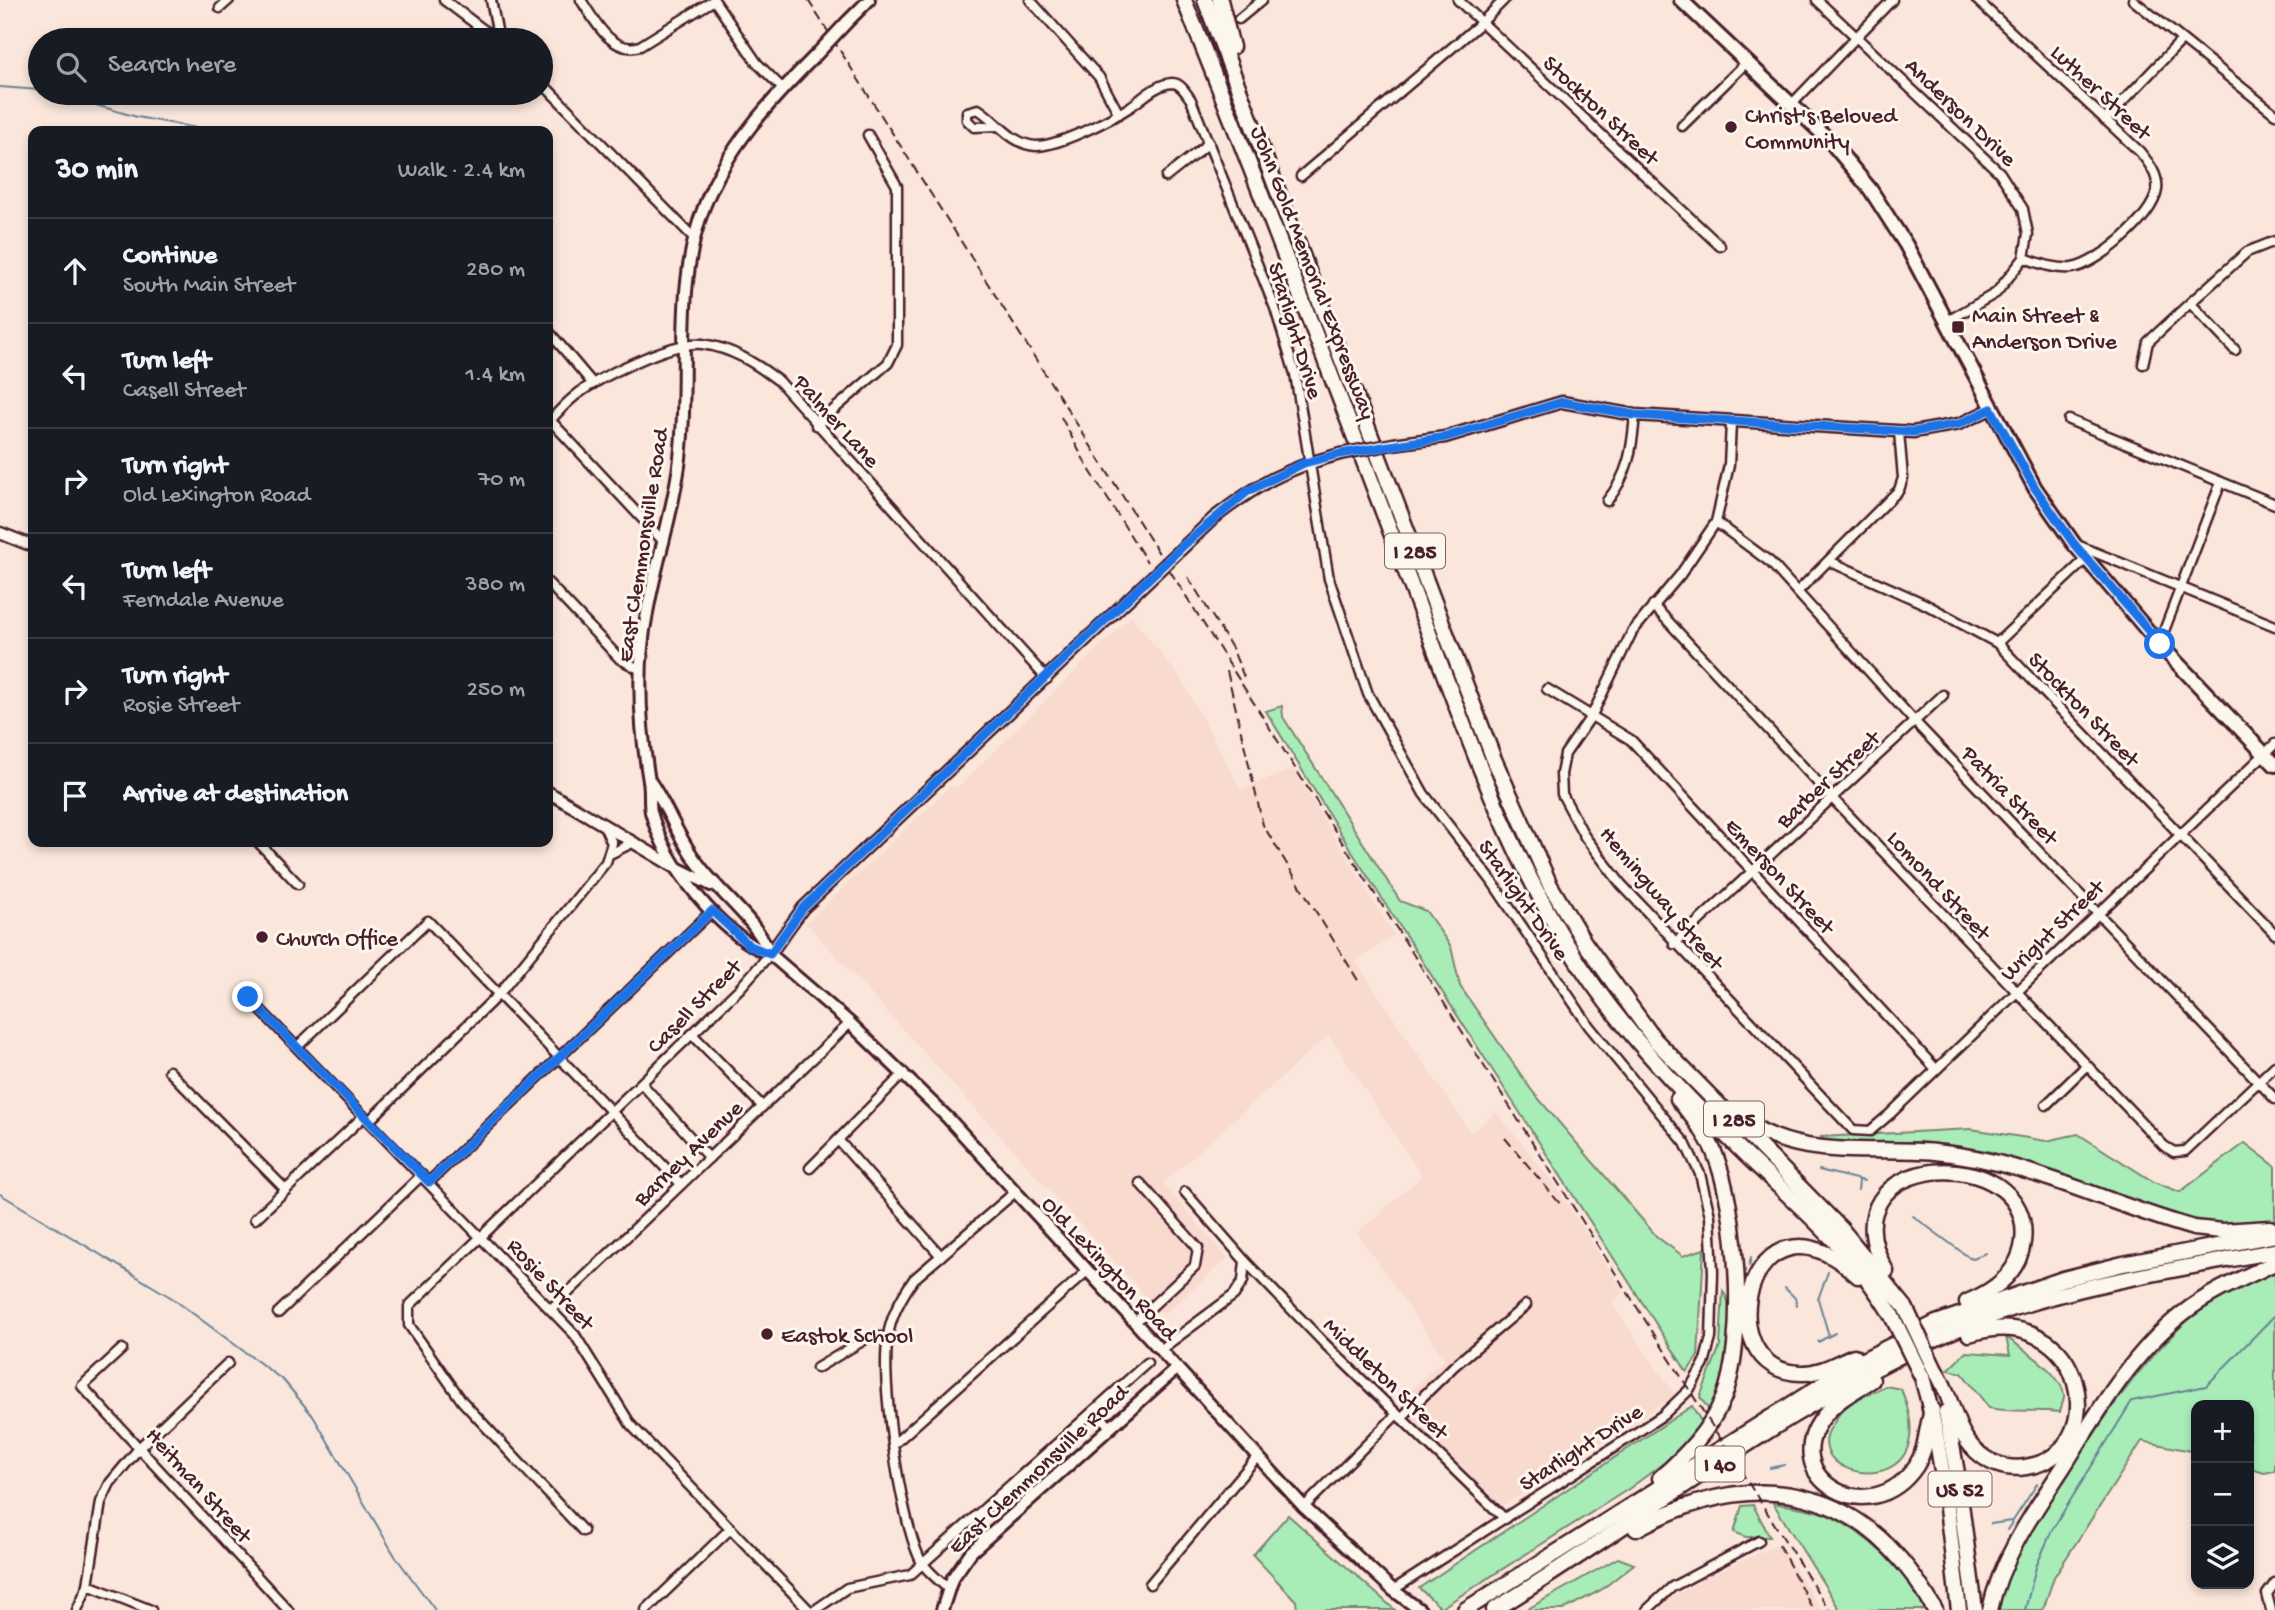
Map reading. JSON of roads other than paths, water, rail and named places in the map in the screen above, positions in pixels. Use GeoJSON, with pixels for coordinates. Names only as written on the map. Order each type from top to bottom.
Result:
{"type":"FeatureCollection","features":[{"type":"Feature","properties":{"kind":"highway"},"geometry":{"type":"LineString","coordinates":[[1175,0],[1216,82],[1258,183]]}},
{"type":"Feature","properties":{"kind":"highway","name":"John Gold Memorial Expressway"},"geometry":{"type":"LineString","coordinates":[[1184,0],[1258,183],[1514,849],[1568,946],[1619,1019],[1699,1110],[1888,1294],[1905,1307],[1936,1370],[1957,1472],[1975,1610]]}},
{"type":"Feature","properties":{"kind":"highway","name":"John Gold Memorial Expressway"},"geometry":{"type":"LineString","coordinates":[[1206,0],[1520,822],[1550,885],[1620,996],[1656,1040],[1842,1230],[1888,1294],[1891,1314],[1922,1377],[1932,1410],[1959,1610]]}},
{"type":"Feature","properties":{"kind":"highway"},"geometry":{"type":"LineString","coordinates":[[1220,0],[1263,152]]}},
{"type":"Feature","properties":{"kind":"highway"},"geometry":{"type":"LineString","coordinates":[[1619,1019],[1690,1113],[1713,1150],[1727,1191],[1734,1247],[1736,1306],[1731,1371],[1711,1422],[1683,1457],[1624,1509]]}},
{"type":"Feature","properties":{"kind":"highway"},"geometry":{"type":"LineString","coordinates":[[1686,1071],[1744,1120],[1789,1141],[1835,1151],[1932,1152],[1978,1157],[2194,1228],[2221,1231],[2275,1227]]}},
{"type":"Feature","properties":{"kind":"highway"},"geometry":{"type":"LineString","coordinates":[[1876,1352],[1852,1356],[1808,1373],[1784,1369],[1768,1360],[1756,1345],[1748,1324],[1747,1303],[1751,1284],[1760,1267],[1779,1252],[1795,1248],[1833,1258],[1855,1273],[1873,1294],[1888,1294],[1873,1225],[1878,1208],[1895,1185],[1920,1172],[1951,1170],[1975,1176],[2002,1190],[2014,1205],[2022,1225],[2023,1240],[2017,1262],[1997,1286],[1946,1310],[1936,1323]]}},
{"type":"Feature","properties":{"kind":"highway","name":"I 40"},"geometry":{"type":"LineString","coordinates":[[1465,1610],[1876,1352],[1936,1323],[2016,1293],[2075,1276],[2275,1235]]}},
{"type":"Feature","properties":{"kind":"highway","name":"I 40"},"geometry":{"type":"LineString","coordinates":[[1494,1610],[1558,1571],[1826,1394],[1947,1334],[2063,1294],[2275,1251]]}},
{"type":"Feature","properties":{"kind":"highway"},"geometry":{"type":"LineString","coordinates":[[1990,1610],[1995,1584],[2020,1534],[2104,1402],[2155,1339],[2202,1299],[2275,1263]]}},
{"type":"Feature","properties":{"kind":"highway"},"geometry":{"type":"LineString","coordinates":[[1936,1370],[1964,1437],[1977,1453],[1994,1464],[2012,1468],[2040,1463],[2057,1451],[2073,1427],[2077,1409],[2076,1384],[2068,1364],[2047,1341],[2009,1328],[1990,1328],[1965,1336],[1947,1334]]}},
{"type":"Feature","properties":{"kind":"highway"},"geometry":{"type":"LineString","coordinates":[[1886,1365],[1875,1379],[1832,1407],[1816,1427],[1811,1456],[1823,1482],[1840,1494],[1860,1498],[1874,1496],[1894,1487],[1909,1474],[1921,1456],[1932,1410]]}},
{"type":"Feature","properties":{"kind":"highway"},"geometry":{"type":"LineString","coordinates":[[1558,1571],[1651,1521],[1699,1501],[1761,1490],[1786,1492],[1839,1511],[1862,1526],[1888,1547],[1935,1610]]}},
{"type":"Feature","properties":{"kind":"main road","name":"East Clemmonsville Road"},"geometry":{"type":"LineString","coordinates":[[679,869],[655,825],[650,809],[642,725],[641,670],[646,614],[681,456],[682,345],[688,267],[694,238],[721,169],[745,134],[782,88],[869,0]]}},
{"type":"Feature","properties":{"kind":"main road"},"geometry":{"type":"LineString","coordinates":[[1681,0],[1844,156],[1890,217],[2035,488],[2085,560],[2275,765]]}},
{"type":"Feature","properties":{"kind":"main road","name":"East Clemmonsville Road"},"geometry":{"type":"LineString","coordinates":[[649,780],[663,800],[689,851],[727,898]]}},
{"type":"Feature","properties":{"kind":"main road"},"geometry":{"type":"LineString","coordinates":[[679,869],[706,882],[727,898]]}},
{"type":"Feature","properties":{"kind":"main road","name":"Old Lexington Road"},"geometry":{"type":"LineString","coordinates":[[679,869],[712,911],[750,946],[770,954],[904,1073],[1304,1507],[1393,1590],[1420,1610]]}},
{"type":"Feature","properties":{"kind":"main road","name":"Old Lexington Road"},"geometry":{"type":"LineString","coordinates":[[727,898],[763,936],[770,954]]}},
{"type":"Feature","properties":{"kind":"main road","name":"East Clemmonsville Road"},"geometry":{"type":"LineString","coordinates":[[942,1610],[947,1588],[960,1566],[984,1539],[1177,1368]]}},
{"type":"Feature","properties":{"kind":"street"},"geometry":{"type":"LineString","coordinates":[[220,8],[229,0]]}},
{"type":"Feature","properties":{"kind":"street"},"geometry":{"type":"LineString","coordinates":[[444,0],[482,28]]}},
{"type":"Feature","properties":{"kind":"street"},"geometry":{"type":"LineString","coordinates":[[491,0],[496,28]]}},
{"type":"Feature","properties":{"kind":"street"},"geometry":{"type":"LineString","coordinates":[[581,0],[604,33],[619,45],[631,48],[640,46],[714,0],[757,62],[782,88]]}},
{"type":"Feature","properties":{"kind":"street"},"geometry":{"type":"LineString","coordinates":[[997,126],[1020,141],[1034,146],[1052,144],[1119,114],[1099,77],[1030,0]]}},
{"type":"Feature","properties":{"kind":"street"},"geometry":{"type":"LineString","coordinates":[[1240,19],[1262,0]]}},
{"type":"Feature","properties":{"kind":"street","name":"Stockton Street"},"geometry":{"type":"LineString","coordinates":[[1458,0],[1720,246]]}},
{"type":"Feature","properties":{"kind":"street"},"geometry":{"type":"LineString","coordinates":[[1301,176],[1481,23],[1504,0]]}},
{"type":"Feature","properties":{"kind":"street","name":"Anderson Drive"},"geometry":{"type":"LineString","coordinates":[[1817,0],[2012,187],[2028,227],[2024,258]]}},
{"type":"Feature","properties":{"kind":"street"},"geometry":{"type":"LineString","coordinates":[[1792,104],[1892,0]]}},
{"type":"Feature","properties":{"kind":"street","name":"Luther Street"},"geometry":{"type":"LineString","coordinates":[[1977,0],[2140,152],[2152,170],[2157,185],[2153,203],[2137,223],[2089,262],[2062,268],[2024,258]]}},
{"type":"Feature","properties":{"kind":"street"},"geometry":{"type":"LineString","coordinates":[[2133,0],[2275,114]]}},
{"type":"Feature","properties":{"kind":"street"},"geometry":{"type":"LineString","coordinates":[[2105,120],[2182,40]]}},
{"type":"Feature","properties":{"kind":"street"},"geometry":{"type":"LineString","coordinates":[[1682,126],[1747,62]]}},
{"type":"Feature","properties":{"kind":"street","name":"Starlight Drive"},"geometry":{"type":"LineString","coordinates":[[1119,114],[1159,86],[1173,83],[1180,85],[1191,100],[1275,308],[1296,377],[1329,579],[1354,656],[1377,713],[1424,794],[1507,902],[1589,1026],[1685,1143],[1700,1174],[1710,1216],[1713,1272],[1711,1338],[1704,1364],[1689,1390],[1663,1415],[1393,1590]]}},
{"type":"Feature","properties":{"kind":"street"},"geometry":{"type":"LineString","coordinates":[[553,94],[694,238]]}},
{"type":"Feature","properties":{"kind":"street"},"geometry":{"type":"LineString","coordinates":[[816,425],[888,363],[897,345],[897,186],[868,135]]}},
{"type":"Feature","properties":{"kind":"street"},"geometry":{"type":"LineString","coordinates":[[1166,177],[1209,143]]}},
{"type":"Feature","properties":{"kind":"street"},"geometry":{"type":"LineString","coordinates":[[2144,365],[2148,342],[2247,252],[2275,241]]}},
{"type":"Feature","properties":{"kind":"street"},"geometry":{"type":"LineString","coordinates":[[1946,322],[1996,293],[2024,258]]}},
{"type":"Feature","properties":{"kind":"street"},"geometry":{"type":"LineString","coordinates":[[2190,303],[2235,351]]}},
{"type":"Feature","properties":{"kind":"street"},"geometry":{"type":"LineString","coordinates":[[553,337],[593,384]]}},
{"type":"Feature","properties":{"kind":"street","name":"Palmer Lane"},"geometry":{"type":"LineString","coordinates":[[553,418],[575,396],[593,384],[682,345],[723,348],[753,361],[779,381],[1046,679]]}},
{"type":"Feature","properties":{"kind":"street","name":"Casell Street"},"geometry":{"type":"LineString","coordinates":[[583,1531],[462,1401],[407,1320],[409,1306],[692,1034],[770,954],[803,908],[1214,518],[1264,481],[1311,462],[1340,454],[1465,432],[1550,404],[1581,404],[1635,415],[1731,423],[1899,432],[1959,424],[1991,409]]}},
{"type":"Feature","properties":{"kind":"street"},"geometry":{"type":"LineString","coordinates":[[1607,501],[1622,482],[1631,457],[1635,415]]}},
{"type":"Feature","properties":{"kind":"street"},"geometry":{"type":"LineString","coordinates":[[2068,420],[2275,504]]}},
{"type":"Feature","properties":{"kind":"street","name":"Hemingway Street"},"geometry":{"type":"LineString","coordinates":[[1731,423],[1727,478],[1716,522],[1680,575],[1632,632],[1592,715],[1564,754],[1562,794],[1599,856],[1674,944],[1837,1117],[1853,1130],[1866,1132]]}},
{"type":"Feature","properties":{"kind":"street"},"geometry":{"type":"LineString","coordinates":[[553,426],[664,542]]}},
{"type":"Feature","properties":{"kind":"street"},"geometry":{"type":"LineString","coordinates":[[1797,592],[1899,490],[1903,478],[1899,432]]}},
{"type":"Feature","properties":{"kind":"street"},"geometry":{"type":"LineString","coordinates":[[2160,644],[2221,482]]}},
{"type":"Feature","properties":{"kind":"street","name":"Patria Street"},"geometry":{"type":"LineString","coordinates":[[1716,522],[1770,562],[1915,722],[2275,1099]]}},
{"type":"Feature","properties":{"kind":"street"},"geometry":{"type":"LineString","coordinates":[[0,533],[28,544]]}},
{"type":"Feature","properties":{"kind":"street"},"geometry":{"type":"LineString","coordinates":[[2074,544],[2275,626]]}},
{"type":"Feature","properties":{"kind":"street"},"geometry":{"type":"LineString","coordinates":[[1997,643],[2085,560]]}},
{"type":"Feature","properties":{"kind":"street","name":"Stockton Street"},"geometry":{"type":"LineString","coordinates":[[1829,561],[1926,604],[1997,643],[2275,934]]}},
{"type":"Feature","properties":{"kind":"street"},"geometry":{"type":"LineString","coordinates":[[553,588],[620,659],[641,670]]}},
{"type":"Feature","properties":{"kind":"street","name":"Lomond Street"},"geometry":{"type":"LineString","coordinates":[[1653,605],[2015,992],[2174,1152],[2185,1151],[2275,1066]]}},
{"type":"Feature","properties":{"kind":"street","name":"Emerson Street"},"geometry":{"type":"LineString","coordinates":[[1547,689],[1631,740],[1935,1068]]}},
{"type":"Feature","properties":{"kind":"street","name":"Barber Street"},"geometry":{"type":"LineString","coordinates":[[1674,944],[1943,695]]}},
{"type":"Feature","properties":{"kind":"street","name":"Wright Street"},"geometry":{"type":"LineString","coordinates":[[1866,1132],[1890,1114],[2098,911],[2275,744]]}},
{"type":"Feature","properties":{"kind":"street","name":"Old Lexington Road"},"geometry":{"type":"LineString","coordinates":[[553,795],[632,844],[679,869]]}},
{"type":"Feature","properties":{"kind":"street"},"geometry":{"type":"LineString","coordinates":[[604,826],[610,834],[612,853]]}},
{"type":"Feature","properties":{"kind":"street"},"geometry":{"type":"LineString","coordinates":[[255,1219],[499,994],[612,853],[632,844]]}},
{"type":"Feature","properties":{"kind":"street"},"geometry":{"type":"LineString","coordinates":[[263,847],[298,884]]}},
{"type":"Feature","properties":{"kind":"street"},"geometry":{"type":"LineString","coordinates":[[278,1313],[559,1057],[712,911]]}},
{"type":"Feature","properties":{"kind":"street"},"geometry":{"type":"LineString","coordinates":[[297,1047],[428,921],[681,1184]]}},
{"type":"Feature","properties":{"kind":"street","name":"Rosie Street"},"geometry":{"type":"LineString","coordinates":[[248,997],[551,1309],[586,1348],[631,1425],[729,1530],[809,1610]]}},
{"type":"Feature","properties":{"kind":"street","name":"Barney Avenue"},"geometry":{"type":"LineString","coordinates":[[551,1309],[850,1023]]}},
{"type":"Feature","properties":{"kind":"street"},"geometry":{"type":"LineString","coordinates":[[692,1034],[762,1106]]}},
{"type":"Feature","properties":{"kind":"street"},"geometry":{"type":"LineString","coordinates":[[2046,1105],[2086,1066]]}},
{"type":"Feature","properties":{"kind":"street"},"geometry":{"type":"LineString","coordinates":[[169,1071],[286,1190]]}},
{"type":"Feature","properties":{"kind":"street"},"geometry":{"type":"LineString","coordinates":[[810,1168],[904,1073]]}},
{"type":"Feature","properties":{"kind":"street"},"geometry":{"type":"LineString","coordinates":[[642,1084],[709,1158]]}},
{"type":"Feature","properties":{"kind":"street"},"geometry":{"type":"LineString","coordinates":[[838,1140],[941,1256]]}},
{"type":"Feature","properties":{"kind":"street"},"geometry":{"type":"LineString","coordinates":[[1135,1322],[1195,1266],[1198,1248],[1140,1183]]}},
{"type":"Feature","properties":{"kind":"street","name":"Middleton Street"},"geometry":{"type":"LineString","coordinates":[[1185,1192],[1245,1261],[1505,1519]]}},
{"type":"Feature","properties":{"kind":"street"},"geometry":{"type":"LineString","coordinates":[[947,1588],[923,1565],[912,1537],[889,1420],[887,1338],[902,1296],[914,1279],[1014,1193]]}},
{"type":"Feature","properties":{"kind":"street"},"geometry":{"type":"LineString","coordinates":[[1160,1350],[1229,1298],[1243,1281],[1245,1261]]}},
{"type":"Feature","properties":{"kind":"street"},"geometry":{"type":"LineString","coordinates":[[894,1444],[1086,1272]]}},
{"type":"Feature","properties":{"kind":"street"},"geometry":{"type":"LineString","coordinates":[[1304,1507],[1399,1416],[1526,1305]]}},
{"type":"Feature","properties":{"kind":"street"},"geometry":{"type":"LineString","coordinates":[[817,1368],[869,1337],[887,1338]]}},
{"type":"Feature","properties":{"kind":"street","name":"Heitman Street"},"geometry":{"type":"LineString","coordinates":[[122,1349],[82,1386],[288,1610]]}},
{"type":"Feature","properties":{"kind":"street"},"geometry":{"type":"LineString","coordinates":[[77,1610],[88,1585],[100,1502],[110,1483],[140,1447],[228,1363]]}},
{"type":"Feature","properties":{"kind":"street"},"geometry":{"type":"LineString","coordinates":[[815,1610],[847,1588],[910,1575],[1147,1363]]}},
{"type":"Feature","properties":{"kind":"street"},"geometry":{"type":"LineString","coordinates":[[1095,1410],[1110,1427]]}},
{"type":"Feature","properties":{"kind":"street"},"geometry":{"type":"LineString","coordinates":[[1150,1584],[1257,1457]]}},
{"type":"Feature","properties":{"kind":"street"},"geometry":{"type":"LineString","coordinates":[[646,1610],[729,1530]]}},
{"type":"Feature","properties":{"kind":"street"},"geometry":{"type":"LineString","coordinates":[[1647,1610],[1672,1587],[1759,1541]]}},
{"type":"Feature","properties":{"kind":"street"},"geometry":{"type":"LineString","coordinates":[[88,1585],[151,1610]]}},
{"type":"Feature","properties":{"kind":"street"},"geometry":{"type":"LineString","coordinates":[[2271,1610],[2267,1594],[2273,1585]]}},
{"type":"Feature","properties":{"kind":"waterway"},"geometry":{"type":"LineString","coordinates":[[0,87],[28,89]]}},
{"type":"Feature","properties":{"kind":"waterway"},"geometry":{"type":"LineString","coordinates":[[96,105],[137,117],[186,126]]}},
{"type":"Feature","properties":{"kind":"waterway"},"geometry":{"type":"LineString","coordinates":[[1819,1170],[1864,1181]]}},
{"type":"Feature","properties":{"kind":"waterway"},"geometry":{"type":"LineString","coordinates":[[1858,1190],[1859,1181]]}},
{"type":"Feature","properties":{"kind":"waterway"},"geometry":{"type":"LineString","coordinates":[[0,1194],[172,1298],[284,1381],[313,1416],[395,1556],[435,1610]]}},
{"type":"Feature","properties":{"kind":"waterway"},"geometry":{"type":"LineString","coordinates":[[1913,1216],[1967,1256],[1973,1258],[1986,1253]]}},
{"type":"Feature","properties":{"kind":"waterway"},"geometry":{"type":"LineString","coordinates":[[1749,1266],[1751,1257]]}},
{"type":"Feature","properties":{"kind":"waterway"},"geometry":{"type":"LineString","coordinates":[[1828,1272],[1818,1299],[1829,1336]]}},
{"type":"Feature","properties":{"kind":"waterway"},"geometry":{"type":"LineString","coordinates":[[1785,1288],[1795,1298],[1797,1305]]}},
{"type":"Feature","properties":{"kind":"waterway"},"geometry":{"type":"LineString","coordinates":[[2025,1610],[2036,1567],[2052,1530],[2132,1401],[2206,1386],[2275,1315]]}},
{"type":"Feature","properties":{"kind":"waterway"},"geometry":{"type":"LineString","coordinates":[[1818,1342],[1835,1333]]}},
{"type":"Feature","properties":{"kind":"waterway"},"geometry":{"type":"LineString","coordinates":[[1770,1468],[1784,1465]]}},
{"type":"Feature","properties":{"kind":"waterway"},"geometry":{"type":"LineString","coordinates":[[2007,1530],[2037,1484]]}},
{"type":"Feature","properties":{"kind":"waterway"},"geometry":{"type":"LineString","coordinates":[[1991,1524],[2011,1521]]}},
{"type":"Feature","properties":{"kind":"railway"},"geometry":{"type":"LineString","coordinates":[[808,0],[1829,1610]]}},
{"type":"Feature","properties":{"kind":"railway"},"geometry":{"type":"LineString","coordinates":[[1061,417],[1086,464],[1147,562]]}},
{"type":"Feature","properties":{"kind":"railway"},"geometry":{"type":"LineString","coordinates":[[1188,577],[1232,648],[1244,677]]}},
{"type":"Feature","properties":{"kind":"railway"},"geometry":{"type":"LineString","coordinates":[[1227,671],[1263,825],[1359,982]]}},
{"type":"Feature","properties":{"kind":"railway"},"geometry":{"type":"LineString","coordinates":[[1505,1138],[1561,1205]]}},
{"type":"Feature","properties":{"kind":"railway"},"geometry":{"type":"LineString","coordinates":[[1779,1545],[1813,1610]]}},
{"type":"Feature","properties":{"kind":"place","name":"Christ's Beloved Community"},"geometry":{"type":"Point","coordinates":[1731,127]}},
{"type":"Feature","properties":{"kind":"place","name":"Main Street & Anderson Drive"},"geometry":{"type":"Point","coordinates":[1958,327]}},
{"type":"Feature","properties":{"kind":"place","name":"Church Office"},"geometry":{"type":"Point","coordinates":[262,937]}},
{"type":"Feature","properties":{"kind":"place","name":"Eastok School"},"geometry":{"type":"Point","coordinates":[767,1334]}}]}
